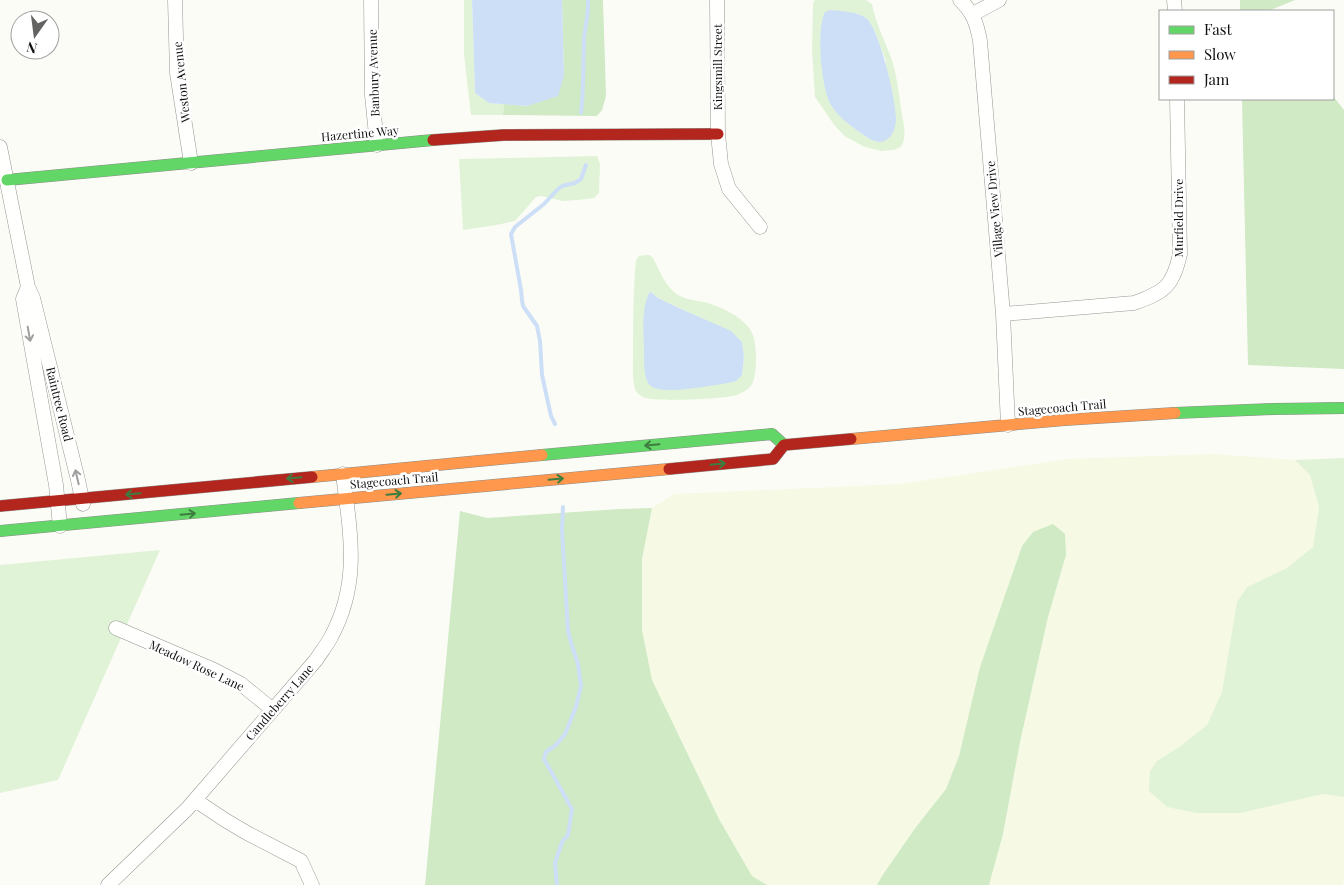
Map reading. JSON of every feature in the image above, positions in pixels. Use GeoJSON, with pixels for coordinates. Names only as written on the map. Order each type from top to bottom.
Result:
{"type":"FeatureCollection","features":[{"type":"Feature","properties":{"kind":"main road","name":"Hazertine Way"},"geometry":{"type":"LineString","coordinates":[[7,180],[470,136],[718,134]]}},
{"type":"Feature","properties":{"kind":"main road","name":"Stagecoach Trail"},"geometry":{"type":"LineString","coordinates":[[0,531],[773,459],[784,445],[930,430],[1159,413],[1284,408],[1344,408]]}},
{"type":"Feature","properties":{"kind":"main road","name":"Stagecoach Trail"},"geometry":{"type":"LineString","coordinates":[[0,506],[772,434],[784,445]]}},
{"type":"Feature","properties":{"kind":"street","name":"Weston Avenue"},"geometry":{"type":"LineString","coordinates":[[175,0],[177,73],[192,163]]}},
{"type":"Feature","properties":{"kind":"street","name":"Banbury Avenue"},"geometry":{"type":"LineString","coordinates":[[371,0],[372,95],[377,145]]}},
{"type":"Feature","properties":{"kind":"street","name":"Kingsmill Street"},"geometry":{"type":"LineString","coordinates":[[717,0],[718,134],[721,164],[729,189],[760,227]]}},
{"type":"Feature","properties":{"kind":"street","name":"Village View Drive"},"geometry":{"type":"LineString","coordinates":[[960,0],[973,14],[978,26],[980,41],[1002,314],[1008,425]]}},
{"type":"Feature","properties":{"kind":"street"},"geometry":{"type":"LineString","coordinates":[[973,14],[999,0]]}},
{"type":"Feature","properties":{"kind":"street","name":"Murfield Drive"},"geometry":{"type":"LineString","coordinates":[[1002,314],[1134,303],[1153,296],[1166,287],[1176,272],[1180,254],[1177,100]]}},
{"type":"Feature","properties":{"kind":"street","name":"Raintree Road"},"geometry":{"type":"LineString","coordinates":[[0,147],[28,287],[34,298],[82,498],[85,523]]}},
{"type":"Feature","properties":{"kind":"street","name":"Raintree Road"},"geometry":{"type":"LineString","coordinates":[[28,287],[23,299],[56,484],[60,526]]}},
{"type":"Feature","properties":{"kind":"street","name":"Candleberry Lane"},"geometry":{"type":"LineString","coordinates":[[108,885],[195,800],[316,660],[331,638],[347,598],[351,571],[352,552],[343,474]]}},
{"type":"Feature","properties":{"kind":"street","name":"Meadow Rose Lane"},"geometry":{"type":"LineString","coordinates":[[116,628],[242,684],[273,710]]}},
{"type":"Feature","properties":{"kind":"street"},"geometry":{"type":"LineString","coordinates":[[195,800],[247,833],[301,861],[312,885]]}},
{"type":"Feature","properties":{"kind":"green space"},"geometry":{"type":"Polygon","coordinates":[[[464,0],[472,0],[475,93],[489,103],[504,104],[503,115],[471,115],[464,55],[464,0]]]}},
{"type":"Feature","properties":{"kind":"green space"},"geometry":{"type":"Polygon","coordinates":[[[562,0],[603,0],[606,96],[602,110],[597,116],[503,115],[504,104],[527,106],[564,76],[562,0]]]}},
{"type":"Feature","properties":{"kind":"green space"},"geometry":{"type":"Polygon","coordinates":[[[815,0],[866,0],[872,4],[896,74],[904,128],[904,138],[901,147],[894,150],[881,151],[865,147],[846,137],[835,126],[815,97],[812,50],[813,3],[815,0]],[[831,10],[847,123],[866,137],[876,141],[886,61],[874,30],[867,19],[858,14],[831,10]]]}},
{"type":"Feature","properties":{"kind":"green space"},"geometry":{"type":"Polygon","coordinates":[[[1240,0],[1295,0],[1270,10],[1240,10],[1240,0]]]}},
{"type":"Feature","properties":{"kind":"green space"},"geometry":{"type":"Polygon","coordinates":[[[1334,97],[1344,110],[1344,369],[1248,365],[1242,100],[1334,100],[1334,97]]]}},
{"type":"Feature","properties":{"kind":"green space"},"geometry":{"type":"Polygon","coordinates":[[[597,156],[600,164],[599,193],[594,198],[563,201],[541,196],[536,197],[515,221],[463,230],[459,159],[597,156]]]}},
{"type":"Feature","properties":{"kind":"green space"},"geometry":{"type":"Polygon","coordinates":[[[650,255],[653,258],[667,284],[677,294],[721,308],[735,315],[746,324],[753,335],[756,354],[756,370],[753,383],[749,388],[739,394],[730,396],[692,400],[646,398],[637,392],[633,376],[633,313],[636,260],[639,256],[650,255]],[[651,292],[647,298],[742,375],[744,357],[741,341],[703,319],[658,298],[651,292]]]}},
{"type":"Feature","properties":{"kind":"green space"},"geometry":{"type":"Polygon","coordinates":[[[1214,454],[1295,460],[1310,475],[1319,507],[1313,547],[1287,568],[1247,587],[1237,602],[1222,692],[1207,725],[1182,745],[1157,761],[1167,807],[1197,813],[1241,813],[1323,794],[1344,797],[1343,885],[989,885],[1003,834],[1020,742],[1048,617],[1066,555],[1033,532],[1022,546],[980,667],[959,756],[946,789],[916,827],[877,885],[767,885],[752,876],[719,819],[652,680],[642,630],[642,559],[652,508],[675,494],[900,484],[1068,459],[1214,454]]]}},
{"type":"Feature","properties":{"kind":"green space"},"geometry":{"type":"Polygon","coordinates":[[[1344,458],[1344,797],[1323,794],[1241,813],[1196,813],[1167,807],[1149,791],[1150,771],[1157,761],[1182,745],[1207,725],[1222,692],[1237,602],[1247,587],[1287,568],[1313,547],[1319,507],[1310,475],[1295,460],[1344,458]]]}},
{"type":"Feature","properties":{"kind":"green space"},"geometry":{"type":"Polygon","coordinates":[[[652,508],[642,559],[642,630],[652,680],[719,819],[752,876],[767,885],[425,885],[460,511],[487,518],[652,508]]]}},
{"type":"Feature","properties":{"kind":"green space"},"geometry":{"type":"Polygon","coordinates":[[[1053,524],[1065,534],[1066,555],[1048,617],[1020,742],[1003,834],[989,885],[877,885],[916,827],[946,789],[959,756],[980,667],[1022,546],[1033,532],[1053,524]]]}},
{"type":"Feature","properties":{"kind":"green space"},"geometry":{"type":"Polygon","coordinates":[[[160,550],[58,780],[0,793],[0,565],[160,550]]]}},
{"type":"Feature","properties":{"kind":"water"},"geometry":{"type":"Polygon","coordinates":[[[472,0],[562,0],[564,76],[558,96],[527,106],[489,103],[475,93],[472,0]]]}},
{"type":"Feature","properties":{"kind":"water"},"geometry":{"type":"Polygon","coordinates":[[[831,10],[850,12],[864,17],[872,26],[877,37],[887,68],[896,112],[893,132],[883,141],[870,139],[862,134],[841,117],[831,105],[822,73],[820,44],[822,20],[825,12],[831,10]]]}},
{"type":"Feature","properties":{"kind":"water"},"geometry":{"type":"Polygon","coordinates":[[[651,292],[658,298],[731,331],[742,342],[744,357],[742,375],[736,381],[728,383],[686,389],[663,390],[654,388],[649,384],[645,371],[643,326],[645,305],[651,292]]]}},
{"type":"Feature","properties":{"kind":"waterway"},"geometry":{"type":"LineString","coordinates":[[581,113],[584,39],[588,0]]}},
{"type":"Feature","properties":{"kind":"waterway"},"geometry":{"type":"LineString","coordinates":[[555,424],[551,416],[542,375],[537,326],[523,306],[511,234],[515,227],[544,204],[562,186],[575,183],[581,179],[586,165]]}},
{"type":"Feature","properties":{"kind":"waterway"},"geometry":{"type":"LineString","coordinates":[[557,885],[555,863],[562,842],[568,835],[572,809],[544,759],[546,752],[556,745],[565,734],[576,707],[581,686],[578,664],[568,631],[562,530],[563,507]]}},
{"type":"Feature","properties":{"kind":"traffic: fast"},"geometry":{"type":"LineString","coordinates":[[7,180],[433,140]]}},
{"type":"Feature","properties":{"kind":"traffic: fast"},"geometry":{"type":"LineString","coordinates":[[1175,413],[1344,408]]}},
{"type":"Feature","properties":{"kind":"traffic: fast"},"geometry":{"type":"LineString","coordinates":[[542,455],[772,434],[784,445]]}},
{"type":"Feature","properties":{"kind":"traffic: fast"},"geometry":{"type":"LineString","coordinates":[[0,531],[299,503]]}},
{"type":"Feature","properties":{"kind":"traffic: slow"},"geometry":{"type":"LineString","coordinates":[[851,439],[1064,420],[1175,413]]}},
{"type":"Feature","properties":{"kind":"traffic: slow"},"geometry":{"type":"LineString","coordinates":[[312,477],[542,455]]}},
{"type":"Feature","properties":{"kind":"traffic: slow"},"geometry":{"type":"LineString","coordinates":[[299,503],[669,469]]}},
{"type":"Feature","properties":{"kind":"traffic: jam"},"geometry":{"type":"LineString","coordinates":[[433,140],[504,135],[718,134]]}},
{"type":"Feature","properties":{"kind":"traffic: jam"},"geometry":{"type":"LineString","coordinates":[[669,469],[773,459],[784,445],[851,439]]}},
{"type":"Feature","properties":{"kind":"traffic: jam"},"geometry":{"type":"LineString","coordinates":[[0,506],[312,477]]}}]}
